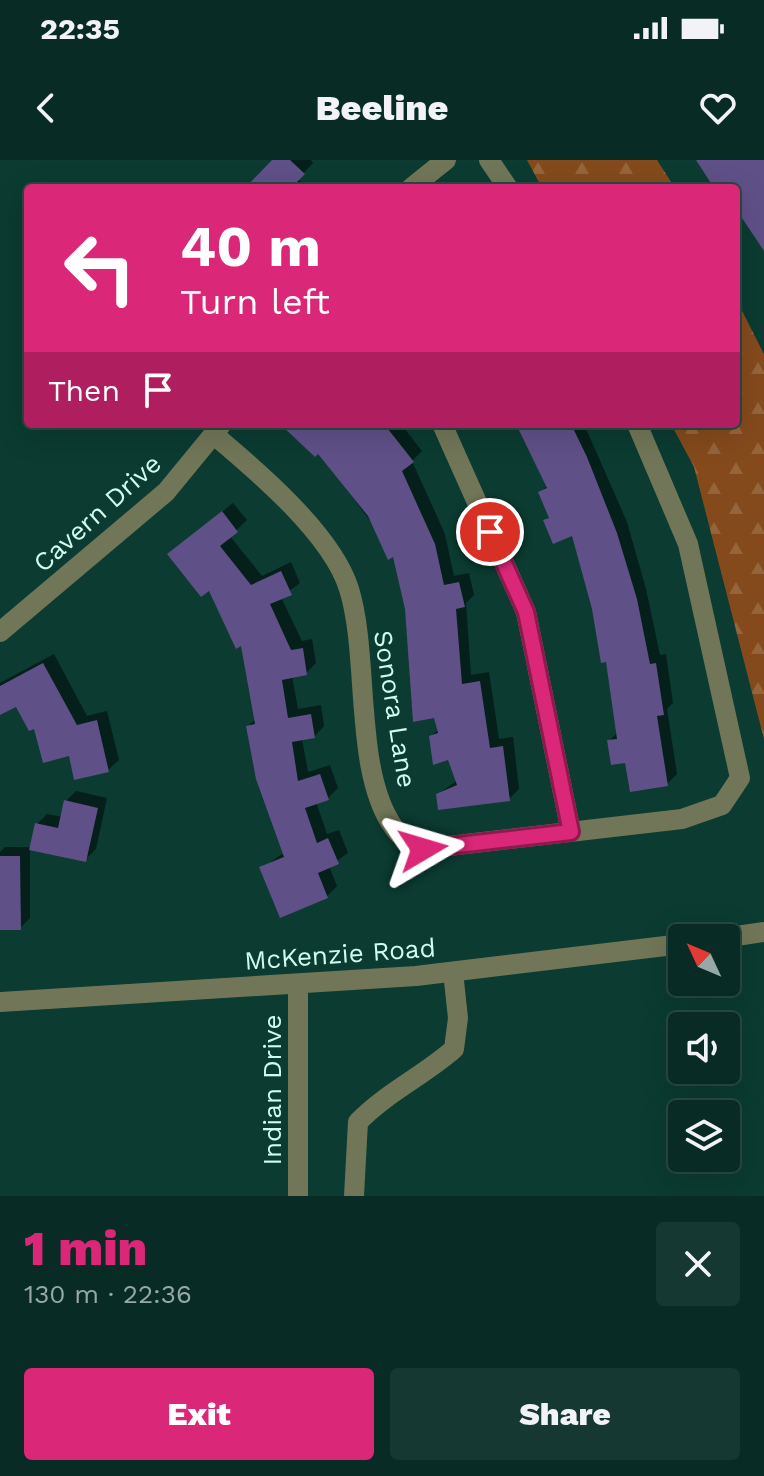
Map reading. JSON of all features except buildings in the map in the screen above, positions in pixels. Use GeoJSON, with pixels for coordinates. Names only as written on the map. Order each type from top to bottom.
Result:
{"type":"FeatureCollection","features":[{"type":"Feature","properties":{"kind":"street"},"geometry":{"type":"LineString","coordinates":[[416,184],[446,160]]}},
{"type":"Feature","properties":{"kind":"street"},"geometry":{"type":"LineString","coordinates":[[489,160],[505,184]]}},
{"type":"Feature","properties":{"kind":"street"},"geometry":{"type":"LineString","coordinates":[[444,428],[526,612],[571,832]]}},
{"type":"Feature","properties":{"kind":"street","name":"Sonora Lane"},"geometry":{"type":"LineString","coordinates":[[217,429],[280,491],[329,553],[349,587],[375,777],[395,829],[423,849],[682,819],[722,805],[740,778],[688,544],[639,428]]}},
{"type":"Feature","properties":{"kind":"street","name":"Cavern Drive"},"geometry":{"type":"LineString","coordinates":[[0,632],[166,492],[217,429]]}},
{"type":"Feature","properties":{"kind":"street"},"geometry":{"type":"LineString","coordinates":[[740,936],[764,932]]}},
{"type":"Feature","properties":{"kind":"street","name":"McKenzie Road"},"geometry":{"type":"LineString","coordinates":[[0,1002],[453,972],[668,946]]}},
{"type":"Feature","properties":{"kind":"street"},"geometry":{"type":"LineString","coordinates":[[354,1196],[358,1122],[375,1103],[430,1070],[454,1049],[458,1018],[453,972]]}},
{"type":"Feature","properties":{"kind":"street","name":"Indian Drive"},"geometry":{"type":"LineString","coordinates":[[298,984],[298,1196]]}},
{"type":"Feature","properties":{"kind":"green space"},"geometry":{"type":"Polygon","coordinates":[[[527,160],[657,160],[672,184],[540,184],[527,160]]]}},
{"type":"Feature","properties":{"kind":"green space"},"geometry":{"type":"Polygon","coordinates":[[[740,307],[764,354],[764,739],[694,467],[673,428],[740,428],[740,307]]]}},
{"type":"Feature","properties":{"kind":"route"},"geometry":{"type":"LineString","coordinates":[[423,849],[571,832],[526,612],[490,532]]}}]}
